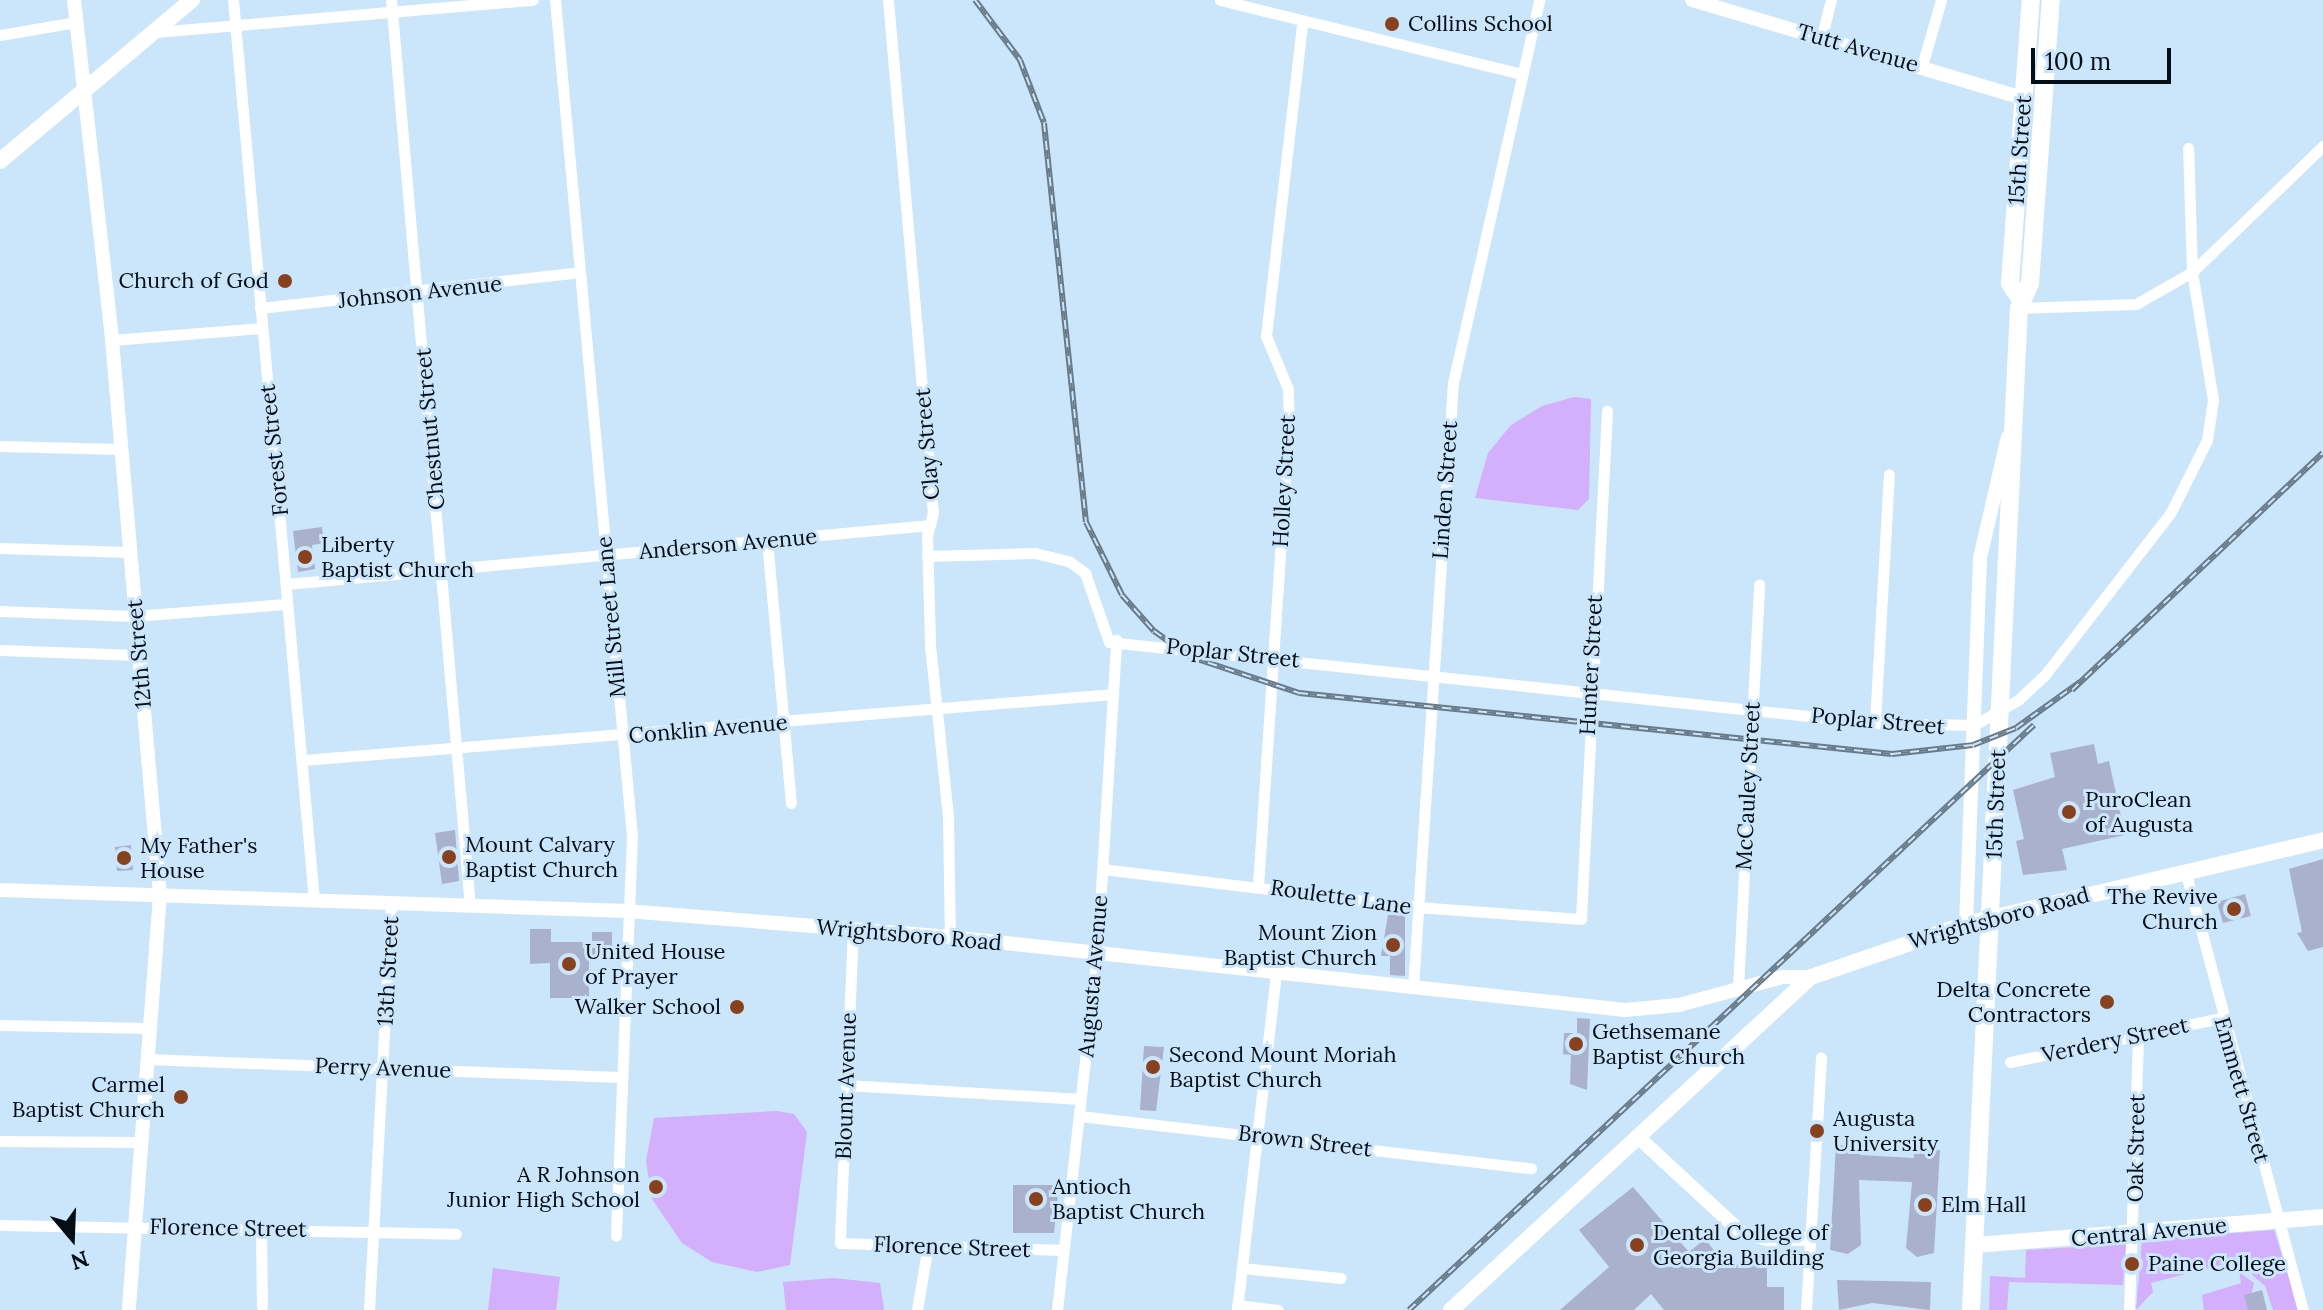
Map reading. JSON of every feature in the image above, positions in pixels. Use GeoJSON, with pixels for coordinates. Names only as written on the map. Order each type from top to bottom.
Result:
{"type":"FeatureCollection","features":[{"type":"Feature","properties":{"kind":"main road"},"geometry":{"type":"LineString","coordinates":[[0,161],[192,0]]}},
{"type":"Feature","properties":{"kind":"main road","name":"15th Street"},"geometry":{"type":"LineString","coordinates":[[2019,302],[2010,283],[2031,0]]}},
{"type":"Feature","properties":{"kind":"main road","name":"15th Street"},"geometry":{"type":"LineString","coordinates":[[1971,1310],[2019,302],[2030,283],[2051,0]]}},
{"type":"Feature","properties":{"kind":"main road","name":"Wrightsboro Road"},"geometry":{"type":"LineString","coordinates":[[1815,976],[1966,924],[2185,870],[2323,840]]}},
{"type":"Feature","properties":{"kind":"main road"},"geometry":{"type":"LineString","coordinates":[[1451,1310],[1815,976]]}},
{"type":"Feature","properties":{"kind":"main road","name":"Central Avenue"},"geometry":{"type":"LineString","coordinates":[[1975,1245],[2323,1217]]}},
{"type":"Feature","properties":{"kind":"street","name":"12th Street"},"geometry":{"type":"LineString","coordinates":[[74,0],[112,340],[160,895],[129,1310]]}},
{"type":"Feature","properties":{"kind":"street","name":"Forest Street"},"geometry":{"type":"LineString","coordinates":[[233,0],[314,901]]}},
{"type":"Feature","properties":{"kind":"street"},"geometry":{"type":"LineString","coordinates":[[155,32],[392,6],[533,0]]}},
{"type":"Feature","properties":{"kind":"street","name":"Mill Street Lane"},"geometry":{"type":"LineString","coordinates":[[555,0],[632,836],[619,1077],[616,1236]]}},
{"type":"Feature","properties":{"kind":"street","name":"Clay Street"},"geometry":{"type":"LineString","coordinates":[[888,0],[930,525],[927,556],[948,816],[950,937]]}},
{"type":"Feature","properties":{"kind":"street"},"geometry":{"type":"LineString","coordinates":[[1220,0],[1302,24],[1522,74]]}},
{"type":"Feature","properties":{"kind":"street","name":"Linden Street"},"geometry":{"type":"LineString","coordinates":[[1413,988],[1430,674],[1453,383],[1539,0]]}},
{"type":"Feature","properties":{"kind":"street","name":"Tutt Avenue"},"geometry":{"type":"LineString","coordinates":[[1692,0],[1725,4],[1821,39],[2023,98]]}},
{"type":"Feature","properties":{"kind":"street"},"geometry":{"type":"LineString","coordinates":[[1821,39],[1831,0]]}},
{"type":"Feature","properties":{"kind":"street"},"geometry":{"type":"LineString","coordinates":[[1922,66],[1941,0]]}},
{"type":"Feature","properties":{"kind":"street","name":"Chestnut Street"},"geometry":{"type":"LineString","coordinates":[[392,6],[470,906]]}},
{"type":"Feature","properties":{"kind":"street"},"geometry":{"type":"LineString","coordinates":[[0,35],[76,22]]}},
{"type":"Feature","properties":{"kind":"street","name":"Holley Street"},"geometry":{"type":"LineString","coordinates":[[1258,886],[1289,423],[1288,389],[1266,336],[1302,24]]}},
{"type":"Feature","properties":{"kind":"street"},"geometry":{"type":"LineString","coordinates":[[2019,302],[2136,304],[2192,272],[2323,146]]}},
{"type":"Feature","properties":{"kind":"street","name":"Poplar Street"},"geometry":{"type":"LineString","coordinates":[[1116,640],[1875,723],[1974,725],[2018,700],[2044,676],[2191,478],[2213,400],[2192,272],[2188,148]]}},
{"type":"Feature","properties":{"kind":"street","name":"Johnson Avenue"},"geometry":{"type":"LineString","coordinates":[[260,308],[579,272]]}},
{"type":"Feature","properties":{"kind":"street"},"geometry":{"type":"LineString","coordinates":[[112,340],[262,328]]}},
{"type":"Feature","properties":{"kind":"street","name":"Hunter Street"},"geometry":{"type":"LineString","coordinates":[[1581,919],[1588,693],[1607,411]]}},
{"type":"Feature","properties":{"kind":"street"},"geometry":{"type":"LineString","coordinates":[[1966,924],[1980,558],[2013,422]]}},
{"type":"Feature","properties":{"kind":"street"},"geometry":{"type":"LineString","coordinates":[[0,446],[120,449]]}},
{"type":"Feature","properties":{"kind":"street"},"geometry":{"type":"LineString","coordinates":[[1875,723],[1889,474]]}},
{"type":"Feature","properties":{"kind":"street","name":"Anderson Avenue"},"geometry":{"type":"LineString","coordinates":[[287,584],[442,567],[606,556],[930,525]]}},
{"type":"Feature","properties":{"kind":"street"},"geometry":{"type":"LineString","coordinates":[[767,540],[791,803]]}},
{"type":"Feature","properties":{"kind":"street"},"geometry":{"type":"LineString","coordinates":[[0,548],[130,552]]}},
{"type":"Feature","properties":{"kind":"street"},"geometry":{"type":"LineString","coordinates":[[927,556],[1035,553],[1070,562],[1085,573],[1104,638],[1116,640]]}},
{"type":"Feature","properties":{"kind":"street","name":"McCauley Street"},"geometry":{"type":"LineString","coordinates":[[1738,988],[1759,585]]}},
{"type":"Feature","properties":{"kind":"street"},"geometry":{"type":"LineString","coordinates":[[0,611],[134,616],[286,604]]}},
{"type":"Feature","properties":{"kind":"street","name":"Augusta Avenue"},"geometry":{"type":"LineString","coordinates":[[1057,1310],[1097,955],[1116,640]]}},
{"type":"Feature","properties":{"kind":"street"},"geometry":{"type":"LineString","coordinates":[[0,650],[138,655]]}},
{"type":"Feature","properties":{"kind":"street","name":"Conklin Avenue"},"geometry":{"type":"LineString","coordinates":[[303,760],[783,723],[937,704],[1113,694]]}},
{"type":"Feature","properties":{"kind":"street","name":"Roulette Lane"},"geometry":{"type":"LineString","coordinates":[[1102,869],[1417,907],[1581,919]]}},
{"type":"Feature","properties":{"kind":"street","name":"Emmett Street"},"geometry":{"type":"LineString","coordinates":[[2185,870],[2221,1018],[2303,1310]]}},
{"type":"Feature","properties":{"kind":"street","name":"Wrightsboro Road"},"geometry":{"type":"LineString","coordinates":[[0,890],[627,911],[950,937],[1625,1010],[1671,1007],[1738,988],[1815,976]]}},
{"type":"Feature","properties":{"kind":"street","name":"13th Street"},"geometry":{"type":"LineString","coordinates":[[369,1310],[376,1231],[391,903]]}},
{"type":"Feature","properties":{"kind":"street","name":"Blount Avenue"},"geometry":{"type":"LineString","coordinates":[[840,1243],[853,928]]}},
{"type":"Feature","properties":{"kind":"street"},"geometry":{"type":"LineString","coordinates":[[1276,973],[1237,1307],[1278,1310]]}},
{"type":"Feature","properties":{"kind":"street","name":"Verdery Street"},"geometry":{"type":"LineString","coordinates":[[2010,1062],[2221,1018]]}},
{"type":"Feature","properties":{"kind":"street"},"geometry":{"type":"LineString","coordinates":[[0,1025],[149,1028]]}},
{"type":"Feature","properties":{"kind":"street","name":"Oak Street"},"geometry":{"type":"LineString","coordinates":[[2129,1310],[2135,1232],[2138,1034]]}},
{"type":"Feature","properties":{"kind":"street"},"geometry":{"type":"LineString","coordinates":[[1806,1310],[1821,1057]]}},
{"type":"Feature","properties":{"kind":"street","name":"Perry Avenue"},"geometry":{"type":"LineString","coordinates":[[147,1059],[619,1077]]}},
{"type":"Feature","properties":{"kind":"street"},"geometry":{"type":"LineString","coordinates":[[846,1085],[1081,1099]]}},
{"type":"Feature","properties":{"kind":"street","name":"Brown Street"},"geometry":{"type":"LineString","coordinates":[[1079,1116],[1531,1168]]}},
{"type":"Feature","properties":{"kind":"street"},"geometry":{"type":"LineString","coordinates":[[1639,1138],[1741,1232],[1768,1239],[1811,1239]]}},
{"type":"Feature","properties":{"kind":"street"},"geometry":{"type":"LineString","coordinates":[[0,1141],[141,1142]]}},
{"type":"Feature","properties":{"kind":"street","name":"Florence Street"},"geometry":{"type":"LineString","coordinates":[[0,1225],[456,1234]]}},
{"type":"Feature","properties":{"kind":"street"},"geometry":{"type":"LineString","coordinates":[[261,1228],[262,1306]]}},
{"type":"Feature","properties":{"kind":"street","name":"Florence Street"},"geometry":{"type":"LineString","coordinates":[[840,1243],[1064,1250]]}},
{"type":"Feature","properties":{"kind":"street"},"geometry":{"type":"LineString","coordinates":[[917,1310],[928,1245]]}},
{"type":"Feature","properties":{"kind":"street"},"geometry":{"type":"LineString","coordinates":[[1242,1268],[1340,1278]]}},
{"type":"Feature","properties":{"kind":"shaded area"},"geometry":{"type":"Polygon","coordinates":[[[1574,397],[1591,399],[1589,499],[1578,510],[1475,498],[1488,453],[1511,425],[1542,406],[1574,397]]]}},
{"type":"Feature","properties":{"kind":"shaded area"},"geometry":{"type":"Polygon","coordinates":[[[777,1111],[794,1114],[807,1132],[790,1265],[757,1272],[712,1262],[682,1243],[652,1199],[646,1161],[654,1118],[777,1111]]]}},
{"type":"Feature","properties":{"kind":"shaded area"},"geometry":{"type":"Polygon","coordinates":[[[2274,1230],[2299,1310],[2273,1310],[2265,1286],[2236,1261],[2151,1283],[2153,1292],[2136,1310],[2142,1240],[2274,1230]]]}},
{"type":"Feature","properties":{"kind":"shaded area"},"geometry":{"type":"Polygon","coordinates":[[[2126,1244],[2123,1285],[2009,1282],[2007,1310],[1989,1310],[1990,1276],[2025,1278],[2026,1250],[2126,1244]]]}},
{"type":"Feature","properties":{"kind":"shaded area"},"geometry":{"type":"Polygon","coordinates":[[[493,1268],[560,1277],[556,1310],[488,1310],[493,1268]]]}},
{"type":"Feature","properties":{"kind":"shaded area"},"geometry":{"type":"Polygon","coordinates":[[[2239,1272],[2254,1283],[2248,1310],[2204,1310],[2202,1295],[2241,1283],[2239,1272]]]}},
{"type":"Feature","properties":{"kind":"shaded area"},"geometry":{"type":"Polygon","coordinates":[[[834,1278],[880,1283],[884,1310],[786,1310],[783,1282],[834,1278]]]}},
{"type":"Feature","properties":{"kind":"building","name":"Liberty Baptist Church"},"geometry":{"type":"Polygon","coordinates":[[[322,527],[324,543],[312,545],[315,569],[298,572],[293,531],[322,527]]]}},
{"type":"Feature","properties":{"kind":"building","name":"PuroClean of Augusta"},"geometry":{"type":"Polygon","coordinates":[[[2094,744],[2098,764],[2109,761],[2125,835],[2062,849],[2067,870],[2023,875],[2016,841],[2024,839],[2013,790],[2055,777],[2050,753],[2094,744]]]}},
{"type":"Feature","properties":{"kind":"building","name":"Mount Calvary Baptist Church"},"geometry":{"type":"Polygon","coordinates":[[[455,830],[459,881],[442,884],[435,833],[455,830]]]}},
{"type":"Feature","properties":{"kind":"building","name":"My Father's House"},"geometry":{"type":"Polygon","coordinates":[[[131,845],[133,870],[117,871],[115,847],[131,845]]]}},
{"type":"Feature","properties":{"kind":"building"},"geometry":{"type":"Polygon","coordinates":[[[2323,859],[2323,947],[2308,951],[2297,933],[2302,932],[2289,869],[2323,859]]]}},
{"type":"Feature","properties":{"kind":"building","name":"The Revive Church"},"geometry":{"type":"Polygon","coordinates":[[[2245,894],[2251,916],[2223,923],[2217,902],[2245,894]]]}},
{"type":"Feature","properties":{"kind":"building","name":"Mount Zion Baptist Church"},"geometry":{"type":"Polygon","coordinates":[[[1388,915],[1405,915],[1405,976],[1390,975],[1390,956],[1381,956],[1388,915]]]}},
{"type":"Feature","properties":{"kind":"building","name":"United House of Prayer"},"geometry":{"type":"Polygon","coordinates":[[[530,929],[551,929],[551,942],[592,942],[592,932],[612,932],[612,960],[589,961],[589,998],[550,998],[550,963],[530,964],[530,929]]]}},
{"type":"Feature","properties":{"kind":"building","name":"Gethsemane Baptist Church"},"geometry":{"type":"Polygon","coordinates":[[[1577,1018],[1590,1019],[1587,1090],[1570,1084],[1571,1055],[1563,1054],[1564,1033],[1577,1033],[1577,1018]]]}},
{"type":"Feature","properties":{"kind":"building","name":"Second Mount Moriah Baptist Church"},"geometry":{"type":"Polygon","coordinates":[[[1144,1046],[1164,1047],[1156,1111],[1140,1110],[1144,1046]]]}},
{"type":"Feature","properties":{"kind":"building","name":"Elm Hall"},"geometry":{"type":"Polygon","coordinates":[[[1836,1145],[1861,1147],[1860,1155],[1914,1158],[1914,1149],[1940,1150],[1934,1253],[1917,1257],[1906,1248],[1912,1182],[1859,1180],[1861,1245],[1848,1254],[1830,1250],[1836,1145]]]}},
{"type":"Feature","properties":{"kind":"building","name":"Antioch Baptist Church"},"geometry":{"type":"Polygon","coordinates":[[[1013,1185],[1059,1185],[1054,1233],[1013,1233],[1013,1185]]]}},
{"type":"Feature","properties":{"kind":"building","name":"Dental College of Georgia Building"},"geometry":{"type":"Polygon","coordinates":[[[1633,1187],[1689,1252],[1705,1239],[1726,1265],[1767,1265],[1767,1287],[1784,1287],[1784,1310],[1664,1310],[1651,1294],[1634,1310],[1560,1310],[1609,1267],[1579,1230],[1633,1187]]]}},
{"type":"Feature","properties":{"kind":"building"},"geometry":{"type":"Polygon","coordinates":[[[1837,1280],[1931,1282],[1930,1310],[1872,1303],[1839,1310],[1837,1280]]]}},
{"type":"Feature","properties":{"kind":"building"},"geometry":{"type":"Polygon","coordinates":[[[2262,1290],[2267,1310],[2248,1310],[2244,1295],[2262,1290]]]}},
{"type":"Feature","properties":{"kind":"railway"},"geometry":{"type":"LineString","coordinates":[[975,0],[1020,60],[1044,123],[1086,522],[1122,595],[1154,631],[1191,657],[1299,693],[1892,754],[1973,745],[2016,728],[2080,682]]}},
{"type":"Feature","properties":{"kind":"railway"},"geometry":{"type":"LineString","coordinates":[[2072,690],[2323,453]]}},
{"type":"Feature","properties":{"kind":"railway"},"geometry":{"type":"LineString","coordinates":[[1409,1310],[2034,725]]}},
{"type":"Feature","properties":{"kind":"place","name":"Collins School"},"geometry":{"type":"Point","coordinates":[1392,24]}},
{"type":"Feature","properties":{"kind":"place","name":"Church of God"},"geometry":{"type":"Point","coordinates":[285,281]}},
{"type":"Feature","properties":{"kind":"place","name":"Liberty Baptist Church"},"geometry":{"type":"Point","coordinates":[305,557]}},
{"type":"Feature","properties":{"kind":"place","name":"PuroClean of Augusta"},"geometry":{"type":"Point","coordinates":[2069,812]}},
{"type":"Feature","properties":{"kind":"place","name":"Mount Calvary Baptist Church"},"geometry":{"type":"Point","coordinates":[449,857]}},
{"type":"Feature","properties":{"kind":"place","name":"My Father's House"},"geometry":{"type":"Point","coordinates":[124,858]}},
{"type":"Feature","properties":{"kind":"place","name":"The Revive Church"},"geometry":{"type":"Point","coordinates":[2234,909]}},
{"type":"Feature","properties":{"kind":"place","name":"Mount Zion Baptist Church"},"geometry":{"type":"Point","coordinates":[1393,945]}},
{"type":"Feature","properties":{"kind":"place","name":"United House of Prayer"},"geometry":{"type":"Point","coordinates":[569,964]}},
{"type":"Feature","properties":{"kind":"place","name":"Delta Concrete Contractors"},"geometry":{"type":"Point","coordinates":[2107,1002]}},
{"type":"Feature","properties":{"kind":"place","name":"Walker School"},"geometry":{"type":"Point","coordinates":[737,1007]}},
{"type":"Feature","properties":{"kind":"place","name":"Gethsemane Baptist Church"},"geometry":{"type":"Point","coordinates":[1576,1044]}},
{"type":"Feature","properties":{"kind":"place","name":"Second Mount Moriah Baptist Church"},"geometry":{"type":"Point","coordinates":[1153,1067]}},
{"type":"Feature","properties":{"kind":"place","name":"Carmel Baptist Church"},"geometry":{"type":"Point","coordinates":[181,1097]}},
{"type":"Feature","properties":{"kind":"place","name":"Augusta University"},"geometry":{"type":"Point","coordinates":[1817,1131]}},
{"type":"Feature","properties":{"kind":"place","name":"A R Johnson Junior High School"},"geometry":{"type":"Point","coordinates":[656,1187]}},
{"type":"Feature","properties":{"kind":"place","name":"Antioch Baptist Church"},"geometry":{"type":"Point","coordinates":[1036,1199]}},
{"type":"Feature","properties":{"kind":"place","name":"Elm Hall"},"geometry":{"type":"Point","coordinates":[1925,1205]}},
{"type":"Feature","properties":{"kind":"place","name":"Dental College of Georgia Building"},"geometry":{"type":"Point","coordinates":[1637,1245]}},
{"type":"Feature","properties":{"kind":"place","name":"Paine College"},"geometry":{"type":"Point","coordinates":[2132,1264]}}]}
